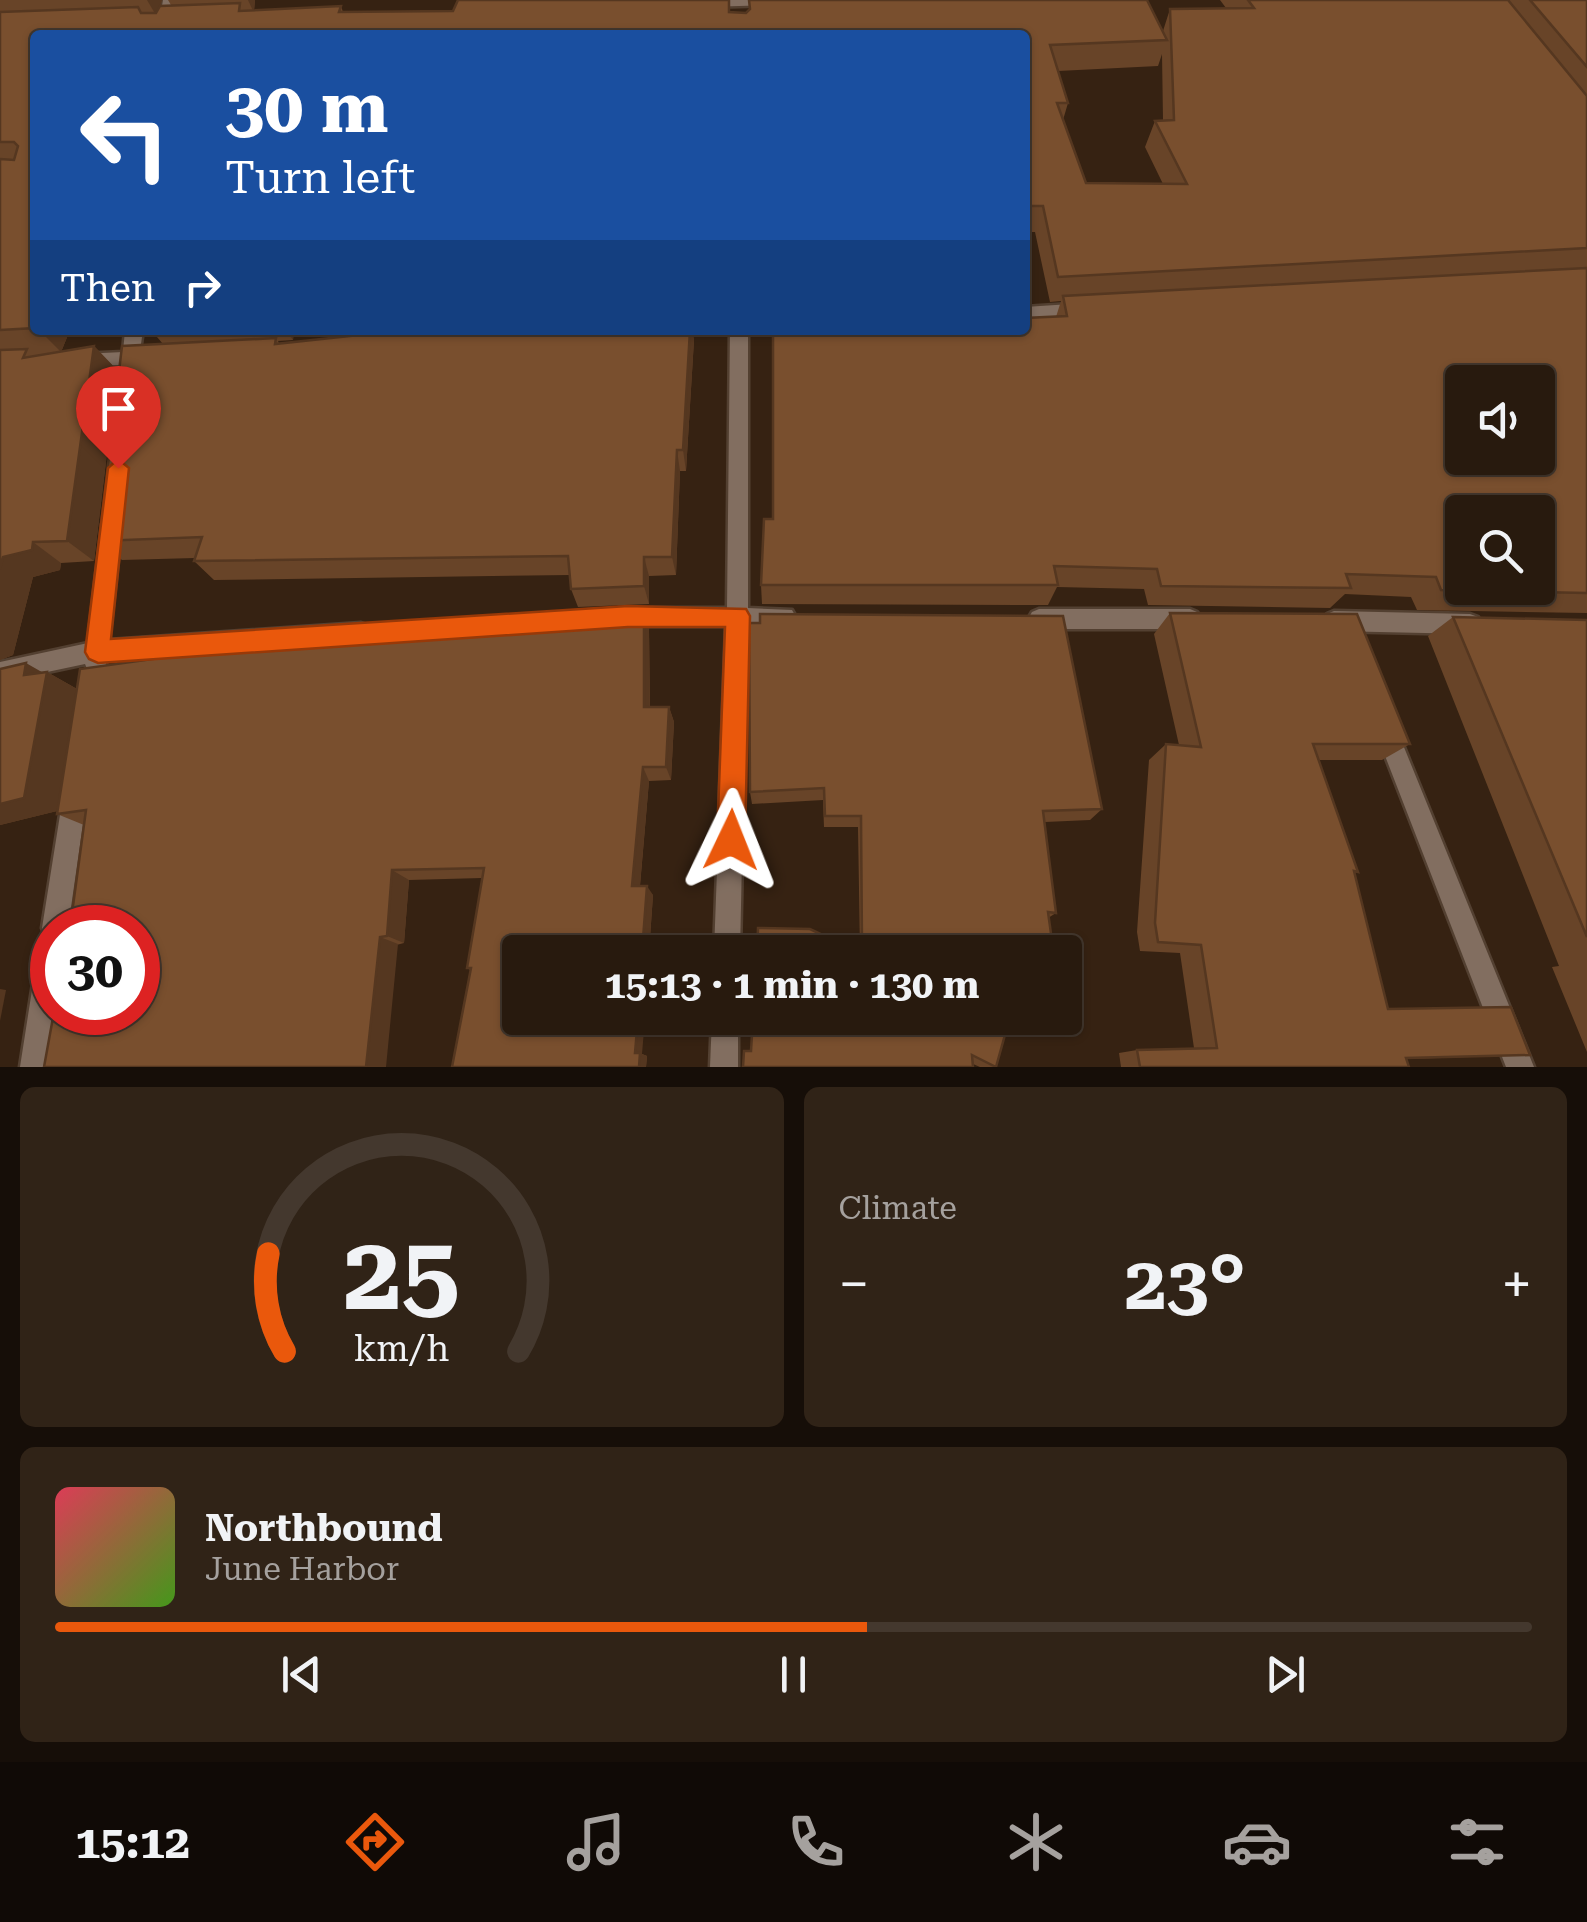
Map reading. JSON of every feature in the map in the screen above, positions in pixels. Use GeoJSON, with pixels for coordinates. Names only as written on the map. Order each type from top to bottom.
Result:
{"type":"FeatureCollection","features":[{"type":"Feature","properties":{"kind":"street"},"geometry":{"type":"LineString","coordinates":[[165,30],[169,0]]}},
{"type":"Feature","properties":{"kind":"street"},"geometry":{"type":"LineString","coordinates":[[687,4],[804,0]]}},
{"type":"Feature","properties":{"kind":"street"},"geometry":{"type":"LineString","coordinates":[[740,1],[740,18]]}},
{"type":"Feature","properties":{"kind":"street"},"geometry":{"type":"LineString","coordinates":[[146,26],[165,30],[185,25]]}},
{"type":"Feature","properties":{"kind":"street"},"geometry":{"type":"LineString","coordinates":[[1030,312],[1102,308]]}},
{"type":"Feature","properties":{"kind":"street"},"geometry":{"type":"LineString","coordinates":[[126,397],[133,335]]}},
{"type":"Feature","properties":{"kind":"street"},"geometry":{"type":"LineString","coordinates":[[728,935],[738,616],[738,335]]}},
{"type":"Feature","properties":{"kind":"street"},"geometry":{"type":"LineString","coordinates":[[56,362],[170,356]]}},
{"type":"Feature","properties":{"kind":"street"},"geometry":{"type":"LineString","coordinates":[[92,691],[115,495]]}},
{"type":"Feature","properties":{"kind":"street"},"geometry":{"type":"LineString","coordinates":[[593,619],[814,617]]}},
{"type":"Feature","properties":{"kind":"street"},"geometry":{"type":"LineString","coordinates":[[1025,619],[1212,619]]}},
{"type":"Feature","properties":{"kind":"street"},"geometry":{"type":"LineString","coordinates":[[1306,621],[1347,631],[1493,624]]}},
{"type":"Feature","properties":{"kind":"street"},"geometry":{"type":"LineString","coordinates":[[0,672],[98,652],[390,631]]}},
{"type":"Feature","properties":{"kind":"street"},"geometry":{"type":"LineString","coordinates":[[1380,714],[1520,1067]]}},
{"type":"Feature","properties":{"kind":"street"},"geometry":{"type":"LineString","coordinates":[[59,905],[80,770]]}},
{"type":"Feature","properties":{"kind":"street"},"geometry":{"type":"LineString","coordinates":[[34,1067],[39,1035]]}},
{"type":"Feature","properties":{"kind":"street"},"geometry":{"type":"LineString","coordinates":[[724,1067],[725,1035]]}},
{"type":"Feature","properties":{"kind":"building"},"geometry":{"type":"Polygon","coordinates":[[[458,0],[729,0],[729,12],[746,13],[749,0],[1147,0],[1167,40],[1050,45],[1068,103],[1057,103],[1086,183],[1187,184],[1155,121],[1174,120],[1170,9],[1254,8],[1248,0],[1508,0],[1587,96],[1587,248],[1058,277],[1043,206],[1030,206],[1030,30],[30,30],[30,328],[0,330],[0,159],[14,160],[18,146],[14,142],[0,142],[0,12],[138,7],[141,13],[156,13],[160,6],[240,3],[239,11],[341,6],[339,12],[453,11],[458,0]]]}},
{"type":"Feature","properties":{"kind":"building"},"geometry":{"type":"Polygon","coordinates":[[[1530,0],[1587,0],[1587,67],[1530,0]]]}},
{"type":"Feature","properties":{"kind":"building"},"geometry":{"type":"Polygon","coordinates":[[[1587,268],[1587,593],[1555,592],[1555,495],[1445,495],[1445,590],[1441,590],[1436,577],[1346,574],[1351,588],[1161,586],[1157,569],[1054,566],[1058,585],[761,585],[764,519],[773,519],[773,335],[1030,335],[1030,318],[1067,316],[1063,296],[1587,268]]]}},
{"type":"Feature","properties":{"kind":"building"},"geometry":{"type":"Polygon","coordinates":[[[359,335],[690,335],[683,450],[677,450],[672,557],[644,557],[644,586],[571,589],[568,556],[194,561],[202,537],[99,541],[122,346],[276,338],[275,344],[359,335]]]}},
{"type":"Feature","properties":{"kind":"building"},"geometry":{"type":"Polygon","coordinates":[[[94,346],[67,541],[33,542],[32,550],[3,557],[0,569],[0,350],[27,349],[23,358],[94,346]]]}},
{"type":"Feature","properties":{"kind":"building"},"geometry":{"type":"Polygon","coordinates":[[[644,612],[644,707],[669,707],[666,767],[643,767],[632,886],[647,886],[643,935],[502,935],[502,1035],[637,1035],[639,1067],[452,1067],[471,968],[467,968],[484,868],[392,870],[387,936],[380,937],[366,1067],[44,1067],[50,1035],[160,1035],[160,905],[73,905],[86,810],[57,814],[80,669],[386,627],[644,612]]]}},
{"type":"Feature","properties":{"kind":"building"},"geometry":{"type":"Polygon","coordinates":[[[1170,613],[1357,614],[1410,744],[1313,744],[1358,872],[1354,871],[1388,1009],[1511,1007],[1530,1055],[1406,1058],[1409,1067],[1140,1067],[1137,1050],[1217,1048],[1201,945],[1158,942],[1155,923],[1166,744],[1201,747],[1170,613]]]}},
{"type":"Feature","properties":{"kind":"building"},"geometry":{"type":"Polygon","coordinates":[[[760,614],[1063,616],[1102,809],[1043,811],[1056,913],[1048,912],[1051,935],[862,935],[861,816],[825,816],[824,788],[750,792],[749,623],[760,623],[760,614]]]}},
{"type":"Feature","properties":{"kind":"building"},"geometry":{"type":"Polygon","coordinates":[[[1453,617],[1587,620],[1587,937],[1453,617]]]}},
{"type":"Feature","properties":{"kind":"building"},"geometry":{"type":"Polygon","coordinates":[[[26,663],[24,675],[47,672],[24,798],[0,804],[0,669],[26,663]]]}},
{"type":"Feature","properties":{"kind":"building"},"geometry":{"type":"Polygon","coordinates":[[[758,928],[810,929],[823,935],[758,935],[758,928]]]}},
{"type":"Feature","properties":{"kind":"building"},"geometry":{"type":"Polygon","coordinates":[[[752,1035],[1005,1035],[996,1067],[972,1055],[973,1067],[743,1067],[744,1051],[751,1051],[752,1035]]]}},
{"type":"Feature","properties":{"kind":"route"},"geometry":{"type":"LineString","coordinates":[[118,468],[98,652],[628,616],[738,616],[731,840]]}}]}
